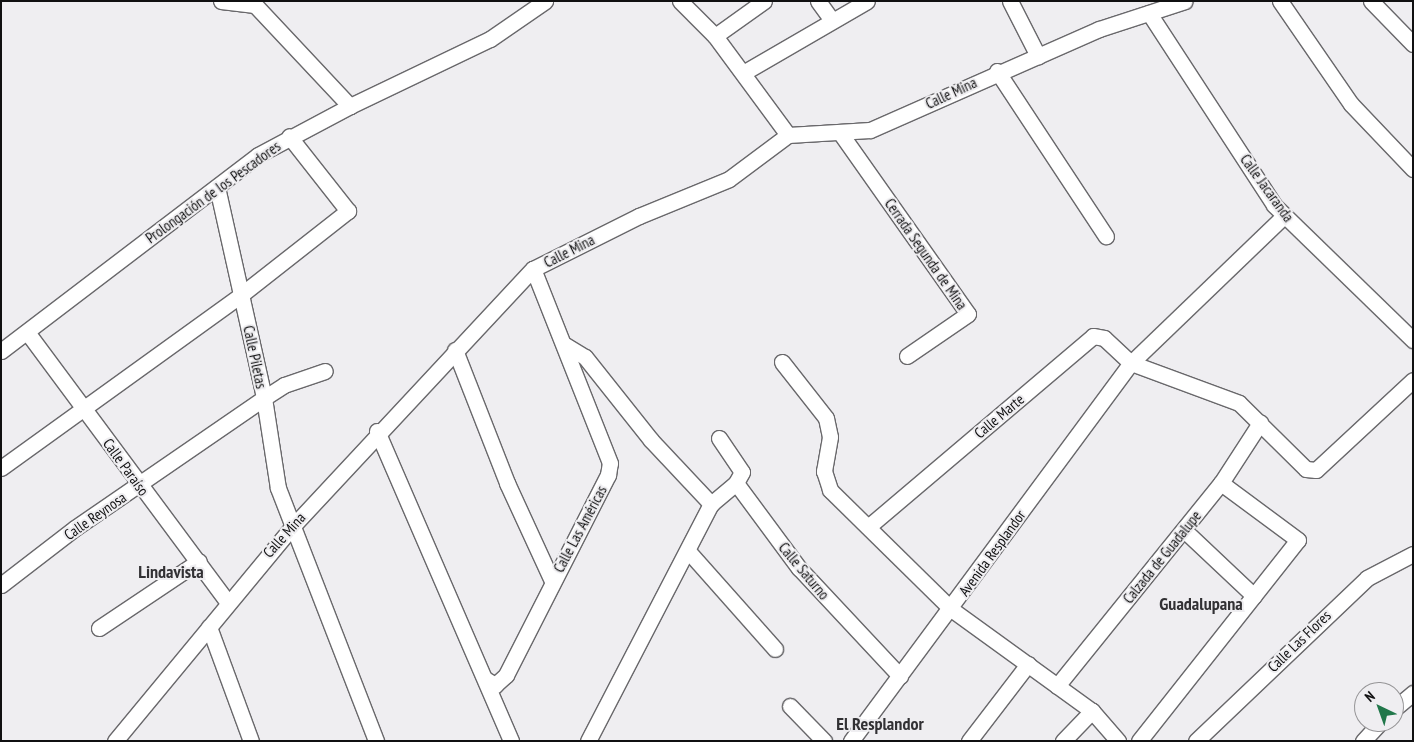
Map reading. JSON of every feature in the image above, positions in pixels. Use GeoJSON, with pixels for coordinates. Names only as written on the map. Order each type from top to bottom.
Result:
{"type":"FeatureCollection","features":[{"type":"Feature","properties":{"kind":"street"},"geometry":{"type":"LineString","coordinates":[[221,1],[256,3],[350,106]]}},
{"type":"Feature","properties":{"kind":"street","name":"Prolongación de los Pescadores"},"geometry":{"type":"LineString","coordinates":[[1,351],[217,187],[289,136],[490,39],[545,1]]}},
{"type":"Feature","properties":{"kind":"street"},"geometry":{"type":"LineString","coordinates":[[680,1],[715,36],[788,135]]}},
{"type":"Feature","properties":{"kind":"street"},"geometry":{"type":"LineString","coordinates":[[715,36],[764,1]]}},
{"type":"Feature","properties":{"kind":"street"},"geometry":{"type":"LineString","coordinates":[[818,1],[831,19]]}},
{"type":"Feature","properties":{"kind":"street"},"geometry":{"type":"LineString","coordinates":[[743,73],[831,19],[867,1]]}},
{"type":"Feature","properties":{"kind":"street"},"geometry":{"type":"LineString","coordinates":[[1010,1],[1038,56]]}},
{"type":"Feature","properties":{"kind":"street","name":"Calle Mina"},"geometry":{"type":"LineString","coordinates":[[115,741],[209,627],[227,601],[377,431],[533,270],[639,216],[729,179],[788,135],[841,134],[870,130],[997,71],[1185,1]]}},
{"type":"Feature","properties":{"kind":"street"},"geometry":{"type":"LineString","coordinates":[[1280,1],[1351,104],[1413,169]]}},
{"type":"Feature","properties":{"kind":"street"},"geometry":{"type":"LineString","coordinates":[[1371,1],[1407,30],[1413,44]]}},
{"type":"Feature","properties":{"kind":"street","name":"Calle Jacaranda"},"geometry":{"type":"LineString","coordinates":[[1149,13],[1284,216],[1413,340]]}},
{"type":"Feature","properties":{"kind":"street"},"geometry":{"type":"LineString","coordinates":[[997,71],[1106,236]]}},
{"type":"Feature","properties":{"kind":"street","name":"Cerrada Segunda de Mina"},"geometry":{"type":"LineString","coordinates":[[841,134],[968,314],[907,356]]}},
{"type":"Feature","properties":{"kind":"street"},"geometry":{"type":"LineString","coordinates":[[1,468],[86,410],[242,294],[348,211],[289,136]]}},
{"type":"Feature","properties":{"kind":"street","name":"Calle Piletas"},"geometry":{"type":"LineString","coordinates":[[217,187],[264,398],[278,488],[376,741]]}},
{"type":"Feature","properties":{"kind":"street","name":"Avenida Resplandor"},"geometry":{"type":"LineString","coordinates":[[851,741],[951,609],[1131,363],[1284,216]]}},
{"type":"Feature","properties":{"kind":"street","name":"Calle Las Américas"},"geometry":{"type":"LineString","coordinates":[[485,679],[495,685],[502,680],[608,475],[610,462],[570,370],[565,345],[533,270]]}},
{"type":"Feature","properties":{"kind":"street","name":"Calle Paraíso"},"geometry":{"type":"LineString","coordinates":[[27,332],[86,410],[138,486],[199,561],[227,601]]}},
{"type":"Feature","properties":{"kind":"street","name":"Calle Marte"},"geometry":{"type":"LineString","coordinates":[[868,527],[1093,336],[1104,338],[1131,363]]}},
{"type":"Feature","properties":{"kind":"street"},"geometry":{"type":"LineString","coordinates":[[565,345],[585,357],[651,440],[711,504]]}},
{"type":"Feature","properties":{"kind":"street"},"geometry":{"type":"LineString","coordinates":[[454,350],[507,484],[552,581]]}},
{"type":"Feature","properties":{"kind":"street"},"geometry":{"type":"LineString","coordinates":[[782,362],[826,418],[830,437],[824,471],[830,490],[951,609],[1092,711],[1118,741]]}},
{"type":"Feature","properties":{"kind":"street"},"geometry":{"type":"LineString","coordinates":[[1131,363],[1239,403],[1306,469],[1316,470],[1413,380]]}},
{"type":"Feature","properties":{"kind":"street","name":"Calle Reynosa"},"geometry":{"type":"LineString","coordinates":[[1,585],[264,398],[284,385],[325,371]]}},
{"type":"Feature","properties":{"kind":"street","name":"Calzada de Guadalupe"},"geometry":{"type":"LineString","coordinates":[[1057,686],[1221,483],[1260,423]]}},
{"type":"Feature","properties":{"kind":"street"},"geometry":{"type":"LineString","coordinates":[[377,431],[510,741]]}},
{"type":"Feature","properties":{"kind":"street"},"geometry":{"type":"LineString","coordinates":[[588,741],[711,504],[736,483],[742,472],[719,438]]}},
{"type":"Feature","properties":{"kind":"street","name":"Calle Saturno"},"geometry":{"type":"LineString","coordinates":[[736,483],[798,568],[900,676]]}},
{"type":"Feature","properties":{"kind":"street"},"geometry":{"type":"LineString","coordinates":[[1139,741],[1298,540],[1221,483]]}},
{"type":"Feature","properties":{"kind":"street"},"geometry":{"type":"LineString","coordinates":[[1184,530],[1254,596]]}},
{"type":"Feature","properties":{"kind":"street"},"geometry":{"type":"LineString","coordinates":[[688,551],[775,649]]}},
{"type":"Feature","properties":{"kind":"street","name":"Calle Las Flores"},"geometry":{"type":"LineString","coordinates":[[1196,741],[1367,578],[1413,554]]}},
{"type":"Feature","properties":{"kind":"street"},"geometry":{"type":"LineString","coordinates":[[99,628],[199,561]]}},
{"type":"Feature","properties":{"kind":"street"},"geometry":{"type":"LineString","coordinates":[[209,627],[252,741]]}},
{"type":"Feature","properties":{"kind":"street"},"geometry":{"type":"LineString","coordinates":[[969,741],[1028,664]]}},
{"type":"Feature","properties":{"kind":"street"},"geometry":{"type":"LineString","coordinates":[[790,706],[824,741]]}},
{"type":"Feature","properties":{"kind":"street"},"geometry":{"type":"LineString","coordinates":[[1063,741],[1092,711]]}},
{"type":"Feature","properties":{"kind":"district","name":"Lindavista"},"geometry":{"type":"Point","coordinates":[171,572]}},
{"type":"Feature","properties":{"kind":"district","name":"Guadalupana"},"geometry":{"type":"Point","coordinates":[1201,604]}},
{"type":"Feature","properties":{"kind":"district","name":"El Resplandor"},"geometry":{"type":"Point","coordinates":[880,724]}}]}
